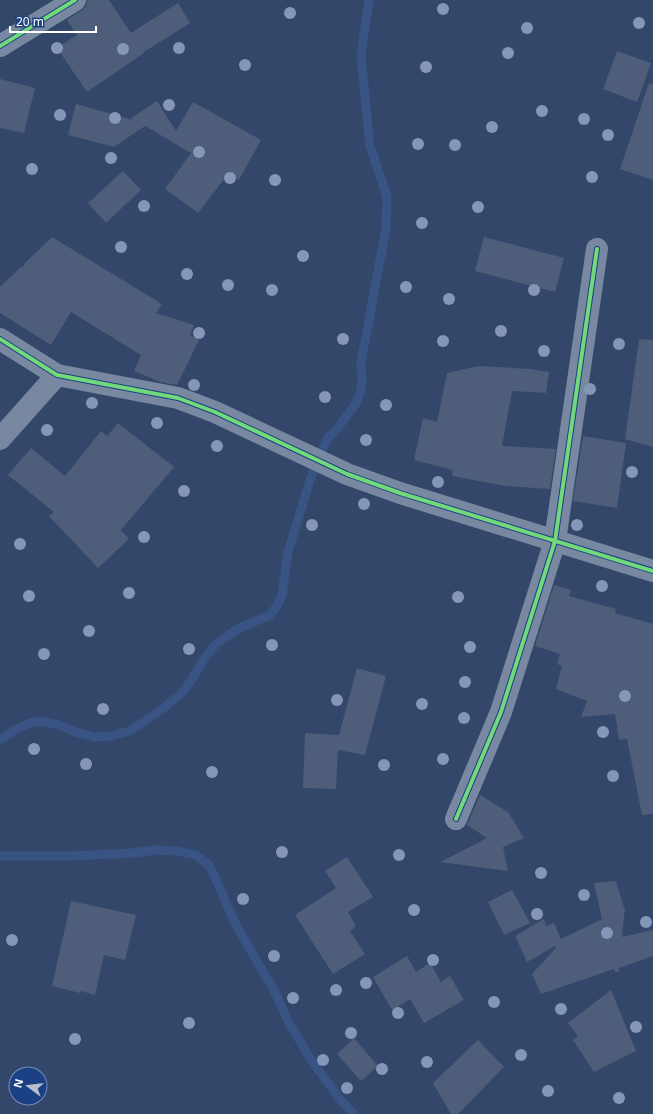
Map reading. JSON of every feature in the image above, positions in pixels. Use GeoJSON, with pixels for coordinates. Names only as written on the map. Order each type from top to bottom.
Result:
{"type":"FeatureCollection","features":[{"type":"Feature","properties":{"kind":"street"},"geometry":{"type":"LineString","coordinates":[[0,46],[75,0]]}},
{"type":"Feature","properties":{"kind":"street"},"geometry":{"type":"LineString","coordinates":[[456,819],[501,712],[555,541],[596,249]]}},
{"type":"Feature","properties":{"kind":"street"},"geometry":{"type":"LineString","coordinates":[[0,339],[57,375],[178,398],[215,412],[347,474],[400,493],[653,571]]}},
{"type":"Feature","properties":{"kind":"street"},"geometry":{"type":"LineString","coordinates":[[0,438],[57,375]]}},
{"type":"Feature","properties":{"kind":"building"},"geometry":{"type":"Polygon","coordinates":[[[87,0],[109,0],[131,33],[178,3],[190,23],[144,52],[87,92],[57,48],[77,35],[67,20],[86,6],[87,0]]]}},
{"type":"Feature","properties":{"kind":"building"},"geometry":{"type":"Polygon","coordinates":[[[617,51],[651,63],[637,102],[603,89],[617,51]]]}},
{"type":"Feature","properties":{"kind":"building"},"geometry":{"type":"Polygon","coordinates":[[[0,79],[35,88],[24,133],[0,128],[0,79]]]}},
{"type":"Feature","properties":{"kind":"building"},"geometry":{"type":"Polygon","coordinates":[[[649,83],[653,84],[653,180],[620,169],[649,83]]]}},
{"type":"Feature","properties":{"kind":"building"},"geometry":{"type":"Polygon","coordinates":[[[157,101],[176,131],[193,102],[261,140],[239,180],[228,174],[198,213],[165,189],[191,153],[145,126],[114,147],[68,135],[76,104],[133,120],[131,118],[157,101]]]}},
{"type":"Feature","properties":{"kind":"building"},"geometry":{"type":"Polygon","coordinates":[[[123,171],[141,190],[106,223],[88,203],[123,171]]]}},
{"type":"Feature","properties":{"kind":"building"},"geometry":{"type":"Polygon","coordinates":[[[52,237],[162,304],[156,313],[194,325],[190,335],[199,340],[177,385],[160,382],[134,371],[141,355],[71,312],[51,345],[0,313],[0,287],[22,266],[23,267],[25,263],[52,237]]]}},
{"type":"Feature","properties":{"kind":"building"},"geometry":{"type":"Polygon","coordinates":[[[484,237],[564,258],[555,292],[475,271],[484,237]]]}},
{"type":"Feature","properties":{"kind":"building"},"geometry":{"type":"Polygon","coordinates":[[[639,339],[653,340],[653,447],[625,439],[639,339]]]}},
{"type":"Feature","properties":{"kind":"building"},"geometry":{"type":"Polygon","coordinates":[[[478,366],[530,369],[549,372],[546,393],[512,391],[502,446],[556,449],[550,489],[506,486],[452,476],[453,470],[414,460],[423,418],[437,422],[447,373],[478,366]]]}},
{"type":"Feature","properties":{"kind":"building"},"geometry":{"type":"Polygon","coordinates":[[[118,423],[174,467],[121,530],[129,539],[98,568],[49,516],[54,512],[8,475],[31,448],[65,476],[101,431],[107,436],[118,423]]]}},
{"type":"Feature","properties":{"kind":"building"},"geometry":{"type":"Polygon","coordinates":[[[583,436],[626,443],[617,508],[573,501],[583,436]]]}},
{"type":"Feature","properties":{"kind":"building"},"geometry":{"type":"Polygon","coordinates":[[[554,585],[571,590],[569,596],[616,609],[615,613],[653,624],[653,814],[642,815],[627,739],[619,740],[615,714],[581,717],[587,701],[556,689],[562,666],[557,664],[560,654],[535,646],[554,585]]]}},
{"type":"Feature","properties":{"kind":"building"},"geometry":{"type":"Polygon","coordinates":[[[357,668],[386,676],[365,755],[338,750],[336,789],[303,788],[305,733],[339,735],[357,668]]]}},
{"type":"Feature","properties":{"kind":"building"},"geometry":{"type":"Polygon","coordinates":[[[480,795],[508,812],[524,838],[503,847],[508,871],[440,862],[487,838],[467,825],[480,795]]]}},
{"type":"Feature","properties":{"kind":"building"},"geometry":{"type":"Polygon","coordinates":[[[347,857],[373,897],[348,912],[356,926],[350,931],[365,954],[333,974],[295,915],[336,888],[325,871],[347,857]]]}},
{"type":"Feature","properties":{"kind":"building"},"geometry":{"type":"Polygon","coordinates":[[[616,881],[625,908],[622,937],[653,930],[653,956],[619,968],[619,972],[615,972],[614,969],[541,994],[532,974],[556,948],[555,946],[527,962],[515,936],[544,919],[546,926],[554,923],[561,939],[602,919],[594,883],[616,881]]]}},
{"type":"Feature","properties":{"kind":"building"},"geometry":{"type":"Polygon","coordinates":[[[512,890],[530,923],[504,935],[488,902],[512,890]]]}},
{"type":"Feature","properties":{"kind":"building"},"geometry":{"type":"Polygon","coordinates":[[[71,901],[136,915],[125,960],[104,955],[95,995],[52,986],[71,901]]]}},
{"type":"Feature","properties":{"kind":"building"},"geometry":{"type":"Polygon","coordinates":[[[407,956],[416,972],[430,963],[441,982],[450,976],[464,1000],[424,1023],[410,999],[392,1010],[373,977],[407,956]]]}},
{"type":"Feature","properties":{"kind":"building"},"geometry":{"type":"Polygon","coordinates":[[[611,990],[636,1051],[594,1072],[573,1040],[578,1036],[568,1023],[611,990]]]}},
{"type":"Feature","properties":{"kind":"building"},"geometry":{"type":"Polygon","coordinates":[[[354,1038],[378,1066],[361,1081],[337,1054],[354,1038]]]}},
{"type":"Feature","properties":{"kind":"building"},"geometry":{"type":"Polygon","coordinates":[[[478,1040],[504,1067],[458,1114],[451,1114],[433,1083],[478,1040]]]}},
{"type":"Feature","properties":{"kind":"waterway"},"geometry":{"type":"LineString","coordinates":[[0,740],[15,730],[38,721],[60,725],[75,732],[95,737],[111,736],[130,731],[182,693],[205,657],[216,644],[239,628],[270,615],[277,606],[282,595],[288,552],[310,480],[328,438],[337,429],[356,403],[360,393],[362,382],[361,363],[386,228],[387,197],[370,146],[361,55],[369,0]]}},
{"type":"Feature","properties":{"kind":"waterway"},"geometry":{"type":"LineString","coordinates":[[0,856],[70,856],[132,853],[156,850],[177,851],[196,855],[210,866],[236,925],[275,992],[289,1023],[312,1061],[339,1098],[354,1114]]}},
{"type":"Feature","properties":{"kind":"cycle path"},"geometry":{"type":"LineString","coordinates":[[0,46],[75,0]]}},
{"type":"Feature","properties":{"kind":"cycle path"},"geometry":{"type":"LineString","coordinates":[[456,819],[501,712],[555,541],[597,249]]}},
{"type":"Feature","properties":{"kind":"cycle path"},"geometry":{"type":"LineString","coordinates":[[0,339],[57,375],[178,398],[215,412],[347,474],[400,493],[653,571]]}}]}
